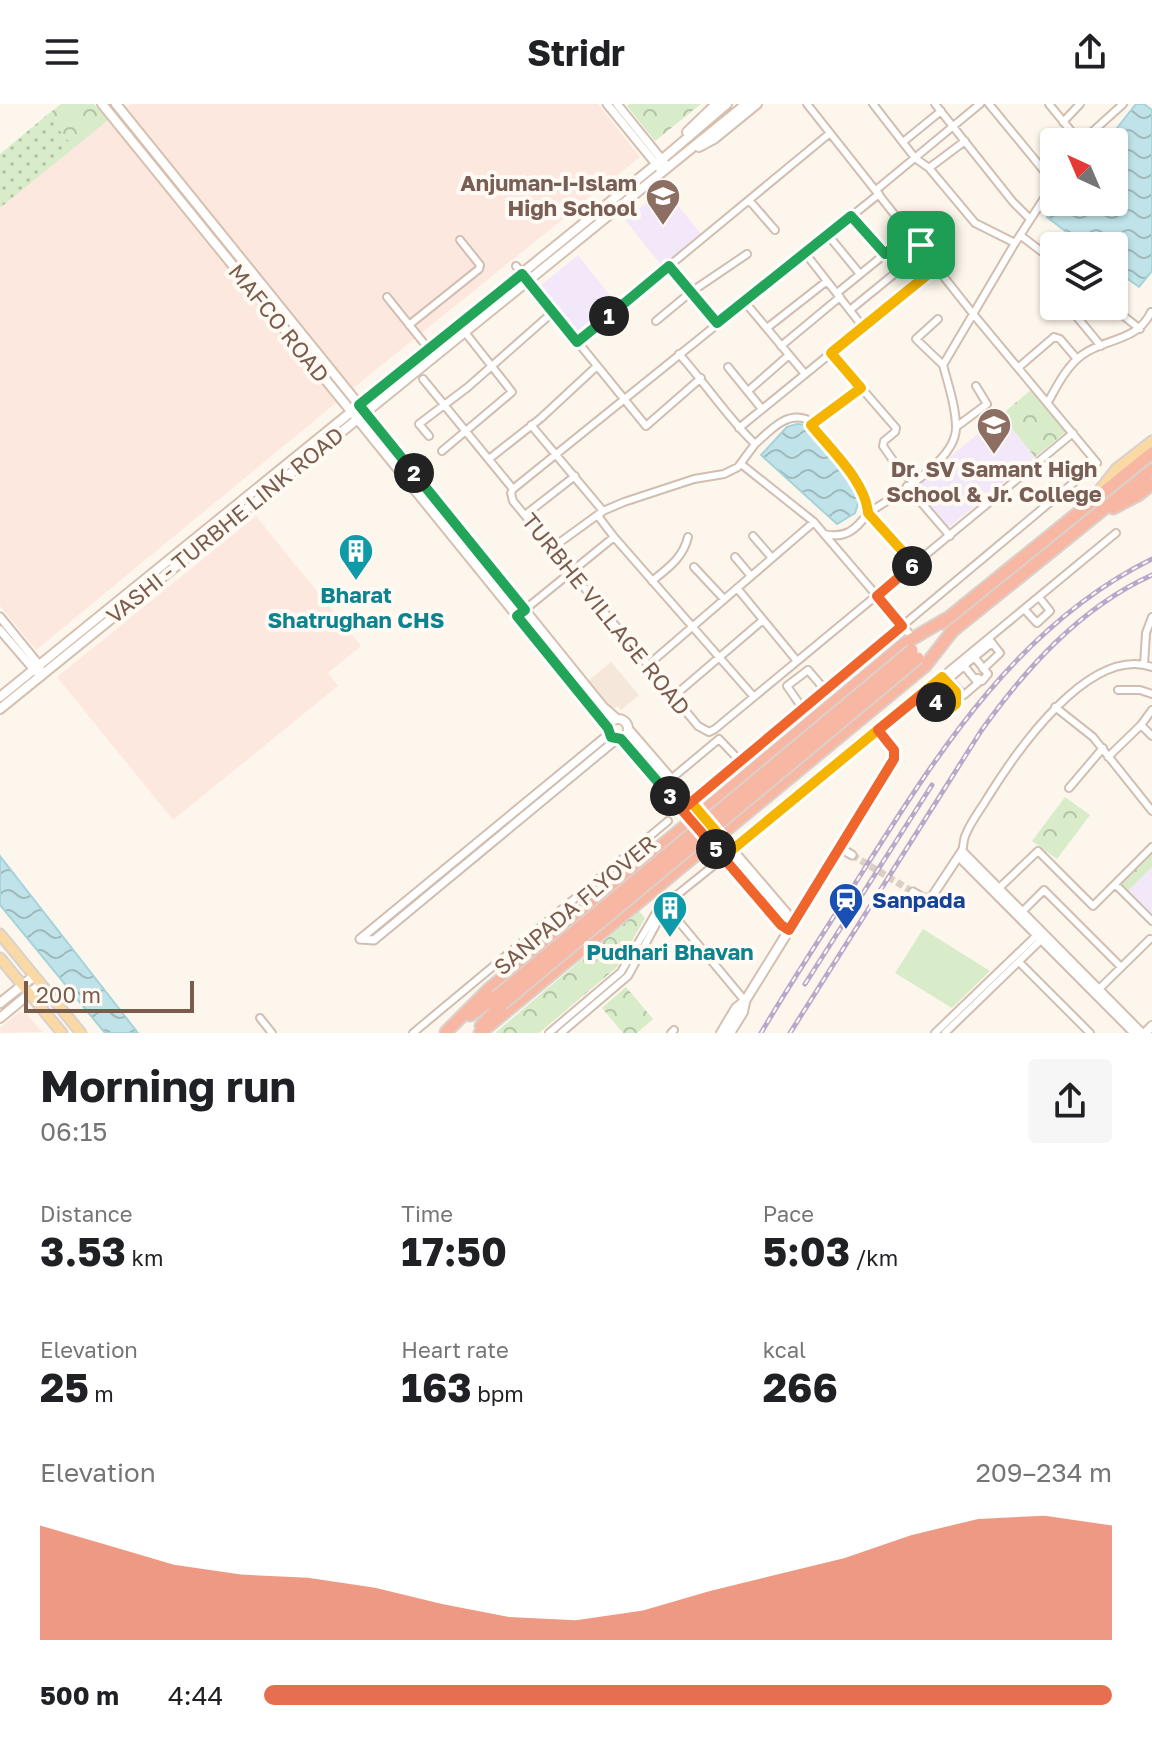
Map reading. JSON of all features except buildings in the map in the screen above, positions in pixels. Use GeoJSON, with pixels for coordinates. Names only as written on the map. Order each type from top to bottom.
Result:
{"type":"FeatureCollection","features":[{"type":"Feature","properties":{"kind":"highway","name":"SANPADA FLYOVER"},"geometry":{"type":"LineString","coordinates":[[445,1032],[499,1000],[946,619],[1152,453]]}},
{"type":"Feature","properties":{"kind":"highway"},"geometry":{"type":"LineString","coordinates":[[1112,502],[1120,488],[1152,462]]}},
{"type":"Feature","properties":{"kind":"highway"},"geometry":{"type":"LineString","coordinates":[[480,1033],[925,666],[954,629],[1152,470]]}},
{"type":"Feature","properties":{"kind":"highway"},"geometry":{"type":"LineString","coordinates":[[1094,517],[1138,495],[1152,484]]}},
{"type":"Feature","properties":{"kind":"highway","name":"SANPADA FLYOVER"},"geometry":{"type":"LineString","coordinates":[[914,649],[954,629]]}},
{"type":"Feature","properties":{"kind":"highway"},"geometry":{"type":"LineString","coordinates":[[445,1032],[489,989],[654,851],[914,649]]}},
{"type":"Feature","properties":{"kind":"highway"},"geometry":{"type":"LineString","coordinates":[[654,851],[674,874]]}},
{"type":"Feature","properties":{"kind":"highway","name":"SANPADA FLYOVER"},"geometry":{"type":"LineString","coordinates":[[474,1033],[499,1000]]}},
{"type":"Feature","properties":{"kind":"main road","name":"MAFCO ROAD"},"geometry":{"type":"LineString","coordinates":[[102,104],[358,412]]}},
{"type":"Feature","properties":{"kind":"main road","name":"MAFCO ROAD"},"geometry":{"type":"LineString","coordinates":[[116,104],[524,617],[614,735],[682,810],[696,817]]}},
{"type":"Feature","properties":{"kind":"main road"},"geometry":{"type":"LineString","coordinates":[[665,162],[697,120],[716,104]]}},
{"type":"Feature","properties":{"kind":"main road"},"geometry":{"type":"LineString","coordinates":[[665,162],[701,125],[727,104]]}},
{"type":"Feature","properties":{"kind":"main road"},"geometry":{"type":"LineString","coordinates":[[665,162],[709,134],[746,104]]}},
{"type":"Feature","properties":{"kind":"main road"},"geometry":{"type":"LineString","coordinates":[[665,162],[714,139],[757,104]]}},
{"type":"Feature","properties":{"kind":"main road","name":"VASHI - TURBHE LINK ROAD"},"geometry":{"type":"LineString","coordinates":[[0,697],[38,670],[358,412],[522,273],[665,162]]}},
{"type":"Feature","properties":{"kind":"main road","name":"VASHI - TURBHE LINK ROAD"},"geometry":{"type":"LineString","coordinates":[[358,412],[464,331],[522,273]]}},
{"type":"Feature","properties":{"kind":"main road"},"geometry":{"type":"LineString","coordinates":[[1086,506],[1116,469],[1152,441]]}},
{"type":"Feature","properties":{"kind":"main road","name":"MAFCO ROAD"},"geometry":{"type":"LineString","coordinates":[[524,617],[603,707],[623,721],[691,802],[696,817],[715,840],[723,858],[781,925],[791,926]]}},
{"type":"Feature","properties":{"kind":"main road","name":"VASHI - TURBHE LINK ROAD"},"geometry":{"type":"LineString","coordinates":[[0,709],[38,670]]}},
{"type":"Feature","properties":{"kind":"main road"},"geometry":{"type":"LineString","coordinates":[[617,719],[611,722],[614,735],[628,729]]}},
{"type":"Feature","properties":{"kind":"main road","name":"MAFCO ROAD"},"geometry":{"type":"LineString","coordinates":[[715,840],[732,850],[791,926]]}},
{"type":"Feature","properties":{"kind":"main road"},"geometry":{"type":"LineString","coordinates":[[721,1033],[736,1008],[745,1001],[791,926]]}},
{"type":"Feature","properties":{"kind":"main road"},"geometry":{"type":"LineString","coordinates":[[0,934],[81,1033]]}},
{"type":"Feature","properties":{"kind":"main road"},"geometry":{"type":"LineString","coordinates":[[0,958],[62,1033]]}},
{"type":"Feature","properties":{"kind":"main road"},"geometry":{"type":"LineString","coordinates":[[0,1018],[38,980]]}},
{"type":"Feature","properties":{"kind":"main road"},"geometry":{"type":"LineString","coordinates":[[0,1003],[26,990]]}},
{"type":"Feature","properties":{"kind":"main road"},"geometry":{"type":"LineString","coordinates":[[730,1033],[743,1012],[745,1001]]}},
{"type":"Feature","properties":{"kind":"main road"},"geometry":{"type":"LineString","coordinates":[[1144,1033],[1152,1026]]}},
{"type":"Feature","properties":{"kind":"street"},"geometry":{"type":"LineString","coordinates":[[607,104],[665,162]]}},
{"type":"Feature","properties":{"kind":"street"},"geometry":{"type":"LineString","coordinates":[[617,104],[665,162]]}},
{"type":"Feature","properties":{"kind":"street"},"geometry":{"type":"LineString","coordinates":[[873,104],[915,158],[929,168],[975,223],[1015,243]]}},
{"type":"Feature","properties":{"kind":"street"},"geometry":{"type":"LineString","coordinates":[[935,104],[1030,219]]}},
{"type":"Feature","properties":{"kind":"street","name":"TURBHE VILLAGE ROAD"},"geometry":{"type":"LineString","coordinates":[[980,104],[828,235],[513,489],[511,497],[698,726],[709,732],[1073,433]]}},
{"type":"Feature","properties":{"kind":"street"},"geometry":{"type":"LineString","coordinates":[[989,104],[1040,166]]}},
{"type":"Feature","properties":{"kind":"street"},"geometry":{"type":"LineString","coordinates":[[1049,104],[1068,128]]}},
{"type":"Feature","properties":{"kind":"street"},"geometry":{"type":"LineString","coordinates":[[1063,122],[1080,104]]}},
{"type":"Feature","properties":{"kind":"street"},"geometry":{"type":"LineString","coordinates":[[1096,128],[1123,104]]}},
{"type":"Feature","properties":{"kind":"street"},"geometry":{"type":"LineString","coordinates":[[682,810],[1097,463],[974,315],[809,105]]}},
{"type":"Feature","properties":{"kind":"street"},"geometry":{"type":"LineString","coordinates":[[903,142],[941,111]]}},
{"type":"Feature","properties":{"kind":"street"},"geometry":{"type":"LineString","coordinates":[[577,342],[830,133]]}},
{"type":"Feature","properties":{"kind":"street"},"geometry":{"type":"LineString","coordinates":[[929,168],[965,141]]}},
{"type":"Feature","properties":{"kind":"street"},"geometry":{"type":"LineString","coordinates":[[749,200],[775,230]]}},
{"type":"Feature","properties":{"kind":"street"},"geometry":{"type":"LineString","coordinates":[[943,365],[1040,204]]}},
{"type":"Feature","properties":{"kind":"street"},"geometry":{"type":"LineString","coordinates":[[851,216],[885,254]]}},
{"type":"Feature","properties":{"kind":"street"},"geometry":{"type":"LineString","coordinates":[[781,346],[860,274],[911,233]]}},
{"type":"Feature","properties":{"kind":"street"},"geometry":{"type":"LineString","coordinates":[[828,235],[860,274]]}},
{"type":"Feature","properties":{"kind":"street"},"geometry":{"type":"LineString","coordinates":[[1020,235],[1040,250]]}},
{"type":"Feature","properties":{"kind":"street"},"geometry":{"type":"LineString","coordinates":[[409,325],[479,269],[476,258],[460,240]]}},
{"type":"Feature","properties":{"kind":"street"},"geometry":{"type":"LineString","coordinates":[[805,253],[863,327]]}},
{"type":"Feature","properties":{"kind":"street"},"geometry":{"type":"LineString","coordinates":[[656,321],[691,292],[747,254]]}},
{"type":"Feature","properties":{"kind":"street"},"geometry":{"type":"LineString","coordinates":[[850,310],[904,266],[910,265],[922,279]]}},
{"type":"Feature","properties":{"kind":"street"},"geometry":{"type":"LineString","coordinates":[[669,266],[717,323]]}},
{"type":"Feature","properties":{"kind":"street"},"geometry":{"type":"LineString","coordinates":[[739,428],[938,266]]}},
{"type":"Feature","properties":{"kind":"street"},"geometry":{"type":"LineString","coordinates":[[522,273],[646,426],[701,378]]}},
{"type":"Feature","properties":{"kind":"street"},"geometry":{"type":"LineString","coordinates":[[767,328],[827,281]]}},
{"type":"Feature","properties":{"kind":"street"},"geometry":{"type":"LineString","coordinates":[[387,297],[423,342]]}},
{"type":"Feature","properties":{"kind":"street"},"geometry":{"type":"LineString","coordinates":[[744,301],[805,374]]}},
{"type":"Feature","properties":{"kind":"street"},"geometry":{"type":"LineString","coordinates":[[429,436],[419,424],[553,312]]}},
{"type":"Feature","properties":{"kind":"street"},"geometry":{"type":"LineString","coordinates":[[1048,402],[1077,359],[1084,353],[1140,329],[1151,312]]}},
{"type":"Feature","properties":{"kind":"street"},"geometry":{"type":"LineString","coordinates":[[824,534],[846,535],[868,513],[941,460],[954,440],[956,427],[943,365],[916,339],[938,319]]}},
{"type":"Feature","properties":{"kind":"street"},"geometry":{"type":"LineString","coordinates":[[1128,319],[1140,329]]}},
{"type":"Feature","properties":{"kind":"street"},"geometry":{"type":"LineString","coordinates":[[1079,320],[1101,346]]}},
{"type":"Feature","properties":{"kind":"street"},"geometry":{"type":"LineString","coordinates":[[442,451],[512,392],[464,331]]}},
{"type":"Feature","properties":{"kind":"street"},"geometry":{"type":"LineString","coordinates":[[1019,367],[1054,337],[1060,339],[1077,359]]}},
{"type":"Feature","properties":{"kind":"street"},"geometry":{"type":"LineString","coordinates":[[831,353],[896,428],[883,446],[950,536]]}},
{"type":"Feature","properties":{"kind":"street"},"geometry":{"type":"LineString","coordinates":[[679,354],[755,444]]}},
{"type":"Feature","properties":{"kind":"street"},"geometry":{"type":"LineString","coordinates":[[748,391],[789,355]]}},
{"type":"Feature","properties":{"kind":"street"},"geometry":{"type":"LineString","coordinates":[[489,459],[597,366]]}},
{"type":"Feature","properties":{"kind":"street"},"geometry":{"type":"LineString","coordinates":[[728,367],[762,409]]}},
{"type":"Feature","properties":{"kind":"street"},"geometry":{"type":"LineString","coordinates":[[423,379],[513,489]]}},
{"type":"Feature","properties":{"kind":"street"},"geometry":{"type":"LineString","coordinates":[[956,427],[987,404],[976,386]]}},
{"type":"Feature","properties":{"kind":"street"},"geometry":{"type":"LineString","coordinates":[[811,425],[861,388]]}},
{"type":"Feature","properties":{"kind":"street"},"geometry":{"type":"LineString","coordinates":[[552,548],[603,511],[694,479],[724,474],[741,464],[755,444],[781,422],[799,417],[806,419],[858,482],[867,502],[868,513],[914,564]]}},
{"type":"Feature","properties":{"kind":"street"},"geometry":{"type":"LineString","coordinates":[[531,425],[603,511]]}},
{"type":"Feature","properties":{"kind":"street"},"geometry":{"type":"LineString","coordinates":[[741,464],[814,522],[902,626],[914,649]]}},
{"type":"Feature","properties":{"kind":"street"},"geometry":{"type":"LineString","coordinates":[[525,515],[575,476]]}},
{"type":"Feature","properties":{"kind":"street"},"geometry":{"type":"LineString","coordinates":[[603,511],[598,516],[614,537],[754,697]]}},
{"type":"Feature","properties":{"kind":"street"},"geometry":{"type":"LineString","coordinates":[[648,665],[814,522]]}},
{"type":"Feature","properties":{"kind":"street"},"geometry":{"type":"LineString","coordinates":[[732,850],[990,641],[1116,533]]}},
{"type":"Feature","properties":{"kind":"street"},"geometry":{"type":"LineString","coordinates":[[753,536],[772,558]]}},
{"type":"Feature","properties":{"kind":"street"},"geometry":{"type":"LineString","coordinates":[[524,617],[571,572],[614,537]]}},
{"type":"Feature","properties":{"kind":"street"},"geometry":{"type":"LineString","coordinates":[[652,581],[685,550],[688,537]]}},
{"type":"Feature","properties":{"kind":"street"},"geometry":{"type":"LineString","coordinates":[[735,557],[751,576]]}},
{"type":"Feature","properties":{"kind":"street"},"geometry":{"type":"LineString","coordinates":[[694,567],[724,599]]}},
{"type":"Feature","properties":{"kind":"street"},"geometry":{"type":"LineString","coordinates":[[737,588],[797,661]]}},
{"type":"Feature","properties":{"kind":"street"},"geometry":{"type":"LineString","coordinates":[[1024,609],[1037,623],[1050,611],[1039,597]]}},
{"type":"Feature","properties":{"kind":"street"},"geometry":{"type":"LineString","coordinates":[[0,617],[38,670]]}},
{"type":"Feature","properties":{"kind":"street"},"geometry":{"type":"LineString","coordinates":[[913,892],[923,898],[931,898],[960,854],[965,834],[1007,767],[1055,707],[1080,687],[1114,668],[1148,666],[1146,633],[1152,617]]}},
{"type":"Feature","properties":{"kind":"street"},"geometry":{"type":"LineString","coordinates":[[674,696],[763,620]]}},
{"type":"Feature","properties":{"kind":"street"},"geometry":{"type":"LineString","coordinates":[[0,630],[38,670]]}},
{"type":"Feature","properties":{"kind":"street"},"geometry":{"type":"LineString","coordinates":[[983,669],[1000,653],[990,641]]}},
{"type":"Feature","properties":{"kind":"street"},"geometry":{"type":"LineString","coordinates":[[963,663],[982,681],[988,674],[972,655]]}},
{"type":"Feature","properties":{"kind":"street"},"geometry":{"type":"LineString","coordinates":[[946,677],[964,695],[977,684],[963,663]]}},
{"type":"Feature","properties":{"kind":"street"},"geometry":{"type":"LineString","coordinates":[[803,709],[787,686],[808,670],[825,690]]}},
{"type":"Feature","properties":{"kind":"street"},"geometry":{"type":"LineString","coordinates":[[926,691],[943,709],[949,711],[956,704],[957,696],[946,677]]}},
{"type":"Feature","properties":{"kind":"street"},"geometry":{"type":"LineString","coordinates":[[1118,690],[1140,690],[1152,694]]}},
{"type":"Feature","properties":{"kind":"street"},"geometry":{"type":"LineString","coordinates":[[1055,707],[1103,748],[1152,811]]}},
{"type":"Feature","properties":{"kind":"street"},"geometry":{"type":"LineString","coordinates":[[1108,757],[1152,710]]}},
{"type":"Feature","properties":{"kind":"street"},"geometry":{"type":"LineString","coordinates":[[1141,725],[1152,736]]}},
{"type":"Feature","properties":{"kind":"street"},"geometry":{"type":"LineString","coordinates":[[791,926],[896,754],[878,730]]}},
{"type":"Feature","properties":{"kind":"street"},"geometry":{"type":"LineString","coordinates":[[614,735],[374,940],[360,939],[614,735]]}},
{"type":"Feature","properties":{"kind":"street"},"geometry":{"type":"LineString","coordinates":[[671,779],[719,739],[740,761]]}},
{"type":"Feature","properties":{"kind":"street"},"geometry":{"type":"LineString","coordinates":[[1069,788],[1103,748]]}},
{"type":"Feature","properties":{"kind":"street"},"geometry":{"type":"LineString","coordinates":[[413,1033],[668,821]]}},
{"type":"Feature","properties":{"kind":"street"},"geometry":{"type":"LineString","coordinates":[[997,891],[1038,851],[1093,906],[1152,847]]}},
{"type":"Feature","properties":{"kind":"street"},"geometry":{"type":"LineString","coordinates":[[840,848],[852,855]]}},
{"type":"Feature","properties":{"kind":"street"},"geometry":{"type":"LineString","coordinates":[[960,854],[1097,991],[1144,1033]]}},
{"type":"Feature","properties":{"kind":"street"},"geometry":{"type":"LineString","coordinates":[[549,1033],[621,972],[652,916],[723,858]]}},
{"type":"Feature","properties":{"kind":"street"},"geometry":{"type":"LineString","coordinates":[[1115,884],[1152,921]]}},
{"type":"Feature","properties":{"kind":"street"},"geometry":{"type":"LineString","coordinates":[[1020,914],[1044,890],[1121,967]]}},
{"type":"Feature","properties":{"kind":"street"},"geometry":{"type":"LineString","coordinates":[[666,906],[745,1001]]}},
{"type":"Feature","properties":{"kind":"street"},"geometry":{"type":"LineString","coordinates":[[561,1033],[628,976],[666,906]]}},
{"type":"Feature","properties":{"kind":"street"},"geometry":{"type":"LineString","coordinates":[[945,1033],[1019,962],[1041,935]]}},
{"type":"Feature","properties":{"kind":"street"},"geometry":{"type":"LineString","coordinates":[[935,1033],[1041,935]]}},
{"type":"Feature","properties":{"kind":"street"},"geometry":{"type":"LineString","coordinates":[[1097,991],[1150,939]]}},
{"type":"Feature","properties":{"kind":"street"},"geometry":{"type":"LineString","coordinates":[[1019,962],[1090,1033]]}},
{"type":"Feature","properties":{"kind":"street"},"geometry":{"type":"LineString","coordinates":[[1097,991],[1134,1033]]}},
{"type":"Feature","properties":{"kind":"street"},"geometry":{"type":"LineString","coordinates":[[260,1018],[272,1033]]}},
{"type":"Feature","properties":{"kind":"shaded area"},"geometry":{"type":"Polygon","coordinates":[[[131,104],[598,104],[640,157],[352,389],[125,108],[131,104]]]}},
{"type":"Feature","properties":{"kind":"shaded area"},"geometry":{"type":"Polygon","coordinates":[[[108,120],[337,402],[36,650],[0,606],[0,208],[108,120]]]}},
{"type":"Feature","properties":{"kind":"shaded area","name":"Anjuman-I-Islam High School"},"geometry":{"type":"Polygon","coordinates":[[[664,188],[701,234],[662,266],[625,220],[664,188]]]}},
{"type":"Feature","properties":{"kind":"shaded area"},"geometry":{"type":"Polygon","coordinates":[[[578,255],[616,303],[578,333],[540,286],[578,255]]]}},
{"type":"Feature","properties":{"kind":"shaded area"},"geometry":{"type":"Polygon","coordinates":[[[1001,415],[1035,457],[944,531],[910,489],[1001,415]]]}},
{"type":"Feature","properties":{"kind":"shaded area"},"geometry":{"type":"Polygon","coordinates":[[[256,516],[361,646],[328,673],[338,686],[173,820],[57,677],[256,516]]]}},
{"type":"Feature","properties":{"kind":"shaded area"},"geometry":{"type":"Polygon","coordinates":[[[611,662],[639,695],[621,710],[617,706],[612,711],[588,681],[611,662]]]}},
{"type":"Feature","properties":{"kind":"shaded area"},"geometry":{"type":"Polygon","coordinates":[[[1152,867],[1152,917],[1127,892],[1152,867]]]}},
{"type":"Feature","properties":{"kind":"shaded area"},"geometry":{"type":"Polygon","coordinates":[[[19,1012],[27,1014],[42,1032],[0,1033],[0,1028],[19,1012]]]}},
{"type":"Feature","properties":{"kind":"green space"},"geometry":{"type":"Polygon","coordinates":[[[61,104],[94,104],[108,120],[74,148],[47,115],[61,104]]]}},
{"type":"Feature","properties":{"kind":"green space"},"geometry":{"type":"Polygon","coordinates":[[[701,104],[655,141],[627,106],[701,104]]]}},
{"type":"Feature","properties":{"kind":"green space"},"geometry":{"type":"Polygon","coordinates":[[[47,115],[74,148],[0,208],[0,154],[47,115]]]}},
{"type":"Feature","properties":{"kind":"green space"},"geometry":{"type":"Polygon","coordinates":[[[1032,389],[1067,431],[1035,457],[1001,415],[1032,389]]]}},
{"type":"Feature","properties":{"kind":"green space"},"geometry":{"type":"Polygon","coordinates":[[[1065,797],[1090,815],[1057,859],[1032,841],[1065,797]]]}},
{"type":"Feature","properties":{"kind":"green space"},"geometry":{"type":"Polygon","coordinates":[[[1152,852],[1152,867],[1127,892],[1123,881],[1152,852]]]}},
{"type":"Feature","properties":{"kind":"green space"},"geometry":{"type":"Polygon","coordinates":[[[639,911],[645,918],[617,967],[539,1033],[495,1033],[639,911]]]}},
{"type":"Feature","properties":{"kind":"green space"},"geometry":{"type":"Polygon","coordinates":[[[923,929],[990,971],[952,1008],[895,973],[923,929]]]}},
{"type":"Feature","properties":{"kind":"green space"},"geometry":{"type":"Polygon","coordinates":[[[626,987],[653,1019],[637,1033],[623,1033],[602,1008],[626,987]]]}},
{"type":"Feature","properties":{"kind":"water"},"geometry":{"type":"Polygon","coordinates":[[[1136,104],[1144,104],[1152,110],[1152,271],[1139,287],[1128,279],[1128,232],[1067,232],[1047,217],[1128,216],[1128,128],[1117,128],[1136,104]]]}},
{"type":"Feature","properties":{"kind":"water"},"geometry":{"type":"Polygon","coordinates":[[[808,425],[861,494],[855,513],[837,524],[761,455],[787,427],[808,425]]]}},
{"type":"Feature","properties":{"kind":"water"},"geometry":{"type":"Polygon","coordinates":[[[0,856],[138,1033],[105,1033],[0,905],[0,856]]]}},
{"type":"Feature","properties":{"kind":"tunnel"},"geometry":{"type":"LineString","coordinates":[[852,855],[913,892]]}},
{"type":"Feature","properties":{"kind":"railway"},"geometry":{"type":"LineString","coordinates":[[761,1033],[923,778],[988,693],[1023,654],[1062,618],[1105,586],[1152,559]]}},
{"type":"Feature","properties":{"kind":"railway"},"geometry":{"type":"LineString","coordinates":[[790,1033],[998,708],[1057,641],[1102,604],[1152,575]]}},
{"type":"Feature","properties":{"kind":"railway"},"geometry":{"type":"LineString","coordinates":[[805,984],[932,785]]}},
{"type":"Feature","properties":{"kind":"place","name":"Anjuman-I-Islam High School"},"geometry":{"type":"Point","coordinates":[663,227]}},
{"type":"Feature","properties":{"kind":"place","name":"Dr. SV Samant High School & Jr. College"},"geometry":{"type":"Point","coordinates":[994,456]}},
{"type":"Feature","properties":{"kind":"place","name":"Bharat Shatrughan CHS"},"geometry":{"type":"Point","coordinates":[356,582]}},
{"type":"Feature","properties":{"kind":"place","name":"Sanpada"},"geometry":{"type":"Point","coordinates":[846,931]}},
{"type":"Feature","properties":{"kind":"place","name":"Pudhari Bhavan"},"geometry":{"type":"Point","coordinates":[670,939]}},
{"type":"Feature","properties":{"kind":"route"},"geometry":{"type":"LineString","coordinates":[[921,245],[911,233],[885,254],[851,216],[717,323],[669,266],[577,342],[522,274],[359,405],[525,610],[517,616],[608,728],[611,737],[621,739],[682,810],[691,802],[732,850],[942,677],[956,692],[956,704],[947,711],[926,691],[878,730],[894,750],[894,759],[789,930],[781,925],[682,810],[902,626],[877,596],[914,564],[868,513],[867,502],[858,482],[811,425],[861,388],[831,353],[938,266],[921,245]]}}]}
